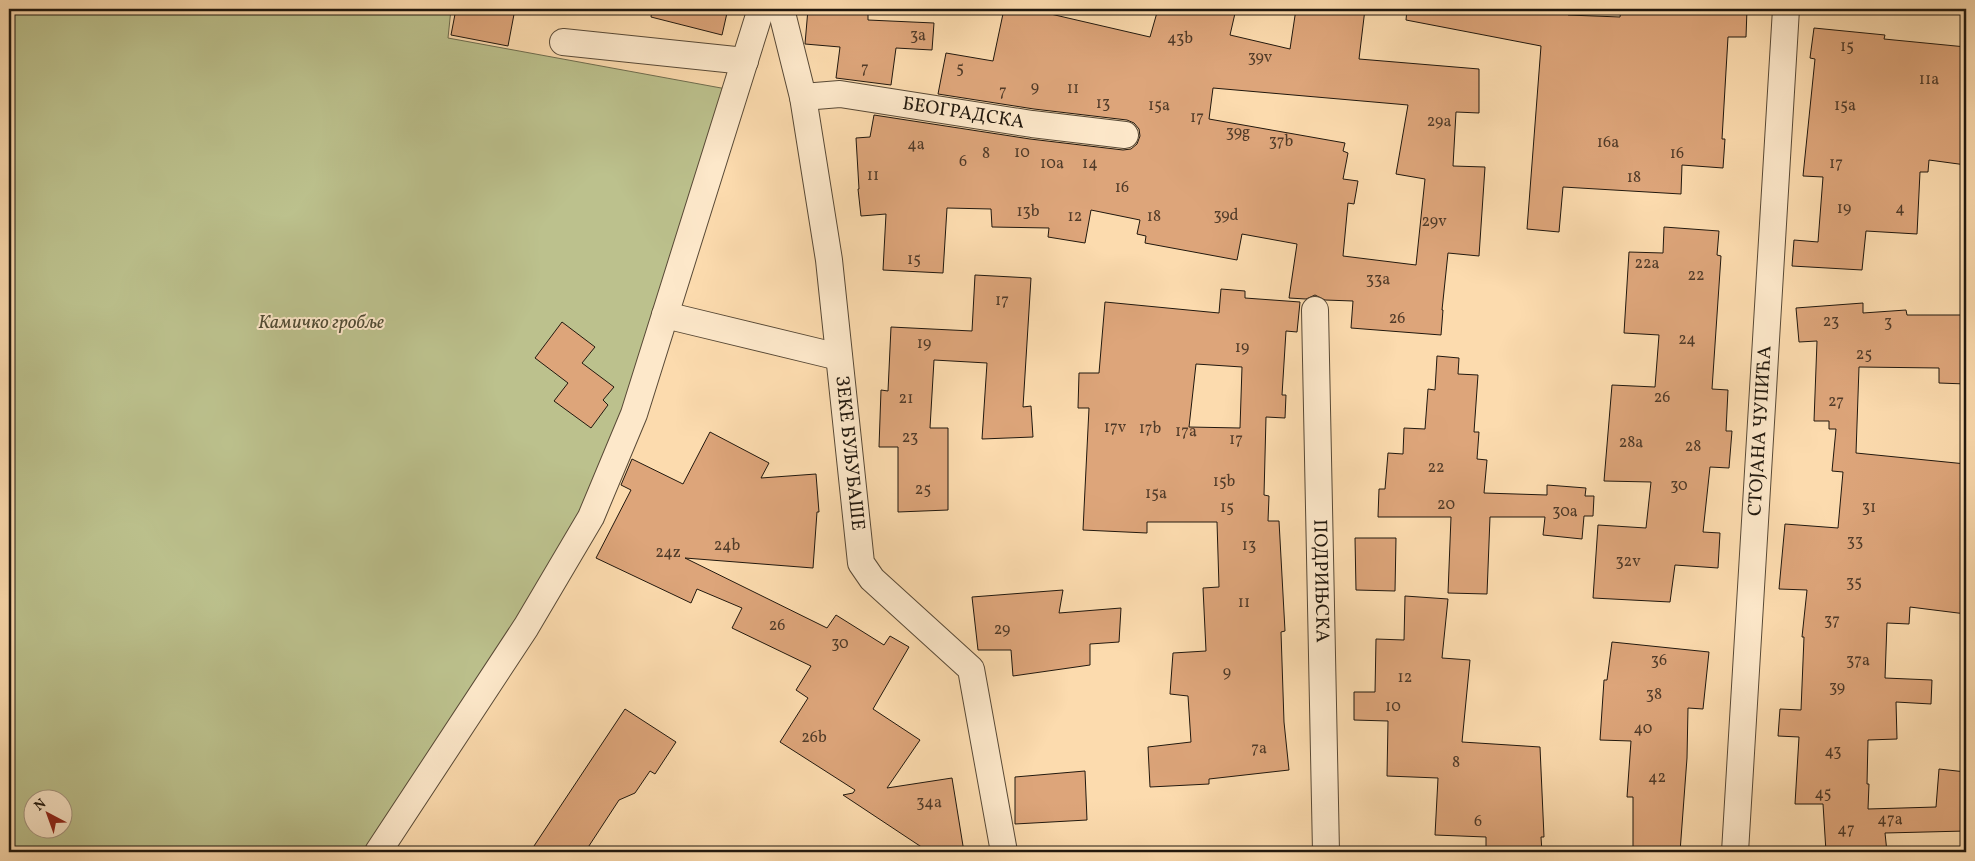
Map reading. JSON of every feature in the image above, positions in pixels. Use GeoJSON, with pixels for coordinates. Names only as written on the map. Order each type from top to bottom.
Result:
{"type":"FeatureCollection","features":[{"type":"Feature","properties":{"kind":"street"},"geometry":{"type":"LineString","coordinates":[[378,852],[526,627],[591,517],[634,414],[762,9]]}},
{"type":"Feature","properties":{"kind":"street","name":"ЗЕКЕ БУЉУБАШЕ"},"geometry":{"type":"LineString","coordinates":[[782,9],[803,97],[828,260],[861,563],[872,579],[971,669],[1004,852]]}},
{"type":"Feature","properties":{"kind":"street","name":"СТОЈАНА ЧУПИЋА"},"geometry":{"type":"LineString","coordinates":[[1736,852],[1786,9]]}},
{"type":"Feature","properties":{"kind":"street"},"geometry":{"type":"LineString","coordinates":[[563,42],[745,61]]}},
{"type":"Feature","properties":{"kind":"street","name":"БЕОГРАДСКА"},"geometry":{"type":"LineString","coordinates":[[803,97],[840,94],[1032,124],[1125,135]]}},
{"type":"Feature","properties":{"kind":"street","name":"ПОДРИЊСКА"},"geometry":{"type":"LineString","coordinates":[[1315,310],[1326,852]]}},
{"type":"Feature","properties":{"kind":"street"},"geometry":{"type":"LineString","coordinates":[[665,315],[839,357]]}},
{"type":"Feature","properties":{"kind":"green space","name":"Камичко гробље"},"geometry":{"type":"Polygon","coordinates":[[[9,9],[451,9],[448,38],[743,92],[589,499],[532,626],[373,852],[9,852],[9,9]]]}},
{"type":"Feature","properties":{"kind":"building"},"geometry":{"type":"Polygon","coordinates":[[[456,9],[515,9],[508,46],[451,35],[456,9]]]}},
{"type":"Feature","properties":{"kind":"building"},"geometry":{"type":"Polygon","coordinates":[[[652,9],[710,9],[727,13],[722,35],[651,17],[652,9]]]}},
{"type":"Feature","properties":{"kind":"building"},"geometry":{"type":"Polygon","coordinates":[[[808,9],[868,9],[868,20],[934,23],[932,50],[896,48],[891,85],[836,78],[840,47],[805,44],[808,9]]]}},
{"type":"Feature","properties":{"kind":"building"},"geometry":{"type":"Polygon","coordinates":[[[1004,9],[1029,9],[1150,37],[1158,9],[1236,9],[1230,35],[1290,49],[1296,9],[1365,9],[1359,59],[1479,69],[1479,113],[1456,112],[1453,166],[1485,167],[1479,256],[1448,253],[1441,335],[1351,328],[1353,301],[1325,300],[1315,295],[1306,299],[1289,298],[1297,244],[1242,234],[1237,260],[1145,243],[1146,236],[1137,234],[1140,220],[1091,210],[1085,243],[1048,237],[1049,228],[992,227],[991,209],[947,208],[943,273],[883,270],[886,214],[861,216],[858,189],[856,138],[870,137],[874,115],[1030,139],[1123,150],[1131,149],[1137,144],[1140,136],[1139,129],[1134,123],[1127,120],[1034,109],[938,94],[946,53],[993,61],[1004,9]],[[1213,88],[1209,119],[1345,143],[1343,151],[1348,153],[1343,179],[1358,181],[1354,204],[1348,203],[1343,256],[1416,265],[1425,179],[1396,174],[1408,105],[1213,88]]]}},
{"type":"Feature","properties":{"kind":"building"},"geometry":{"type":"Polygon","coordinates":[[[1407,9],[1569,9],[1568,15],[1620,17],[1621,9],[1747,9],[1746,37],[1728,37],[1722,139],[1725,139],[1723,168],[1682,165],[1681,194],[1563,187],[1559,232],[1527,229],[1541,46],[1406,20],[1407,9]]]}},
{"type":"Feature","properties":{"kind":"building"},"geometry":{"type":"Polygon","coordinates":[[[1814,28],[1885,35],[1884,39],[1966,47],[1966,165],[1929,160],[1928,172],[1920,172],[1917,234],[1866,231],[1862,270],[1792,266],[1794,240],[1818,242],[1823,177],[1803,176],[1815,59],[1810,58],[1814,28]]]}},
{"type":"Feature","properties":{"kind":"building"},"geometry":{"type":"Polygon","coordinates":[[[1664,227],[1719,231],[1717,255],[1721,256],[1712,389],[1728,390],[1726,431],[1732,431],[1729,468],[1710,467],[1703,532],[1720,533],[1718,568],[1675,565],[1670,602],[1593,598],[1598,525],[1646,528],[1651,482],[1604,481],[1612,385],[1655,387],[1659,335],[1624,333],[1629,252],[1663,253],[1664,227]]]}},
{"type":"Feature","properties":{"kind":"building"},"geometry":{"type":"Polygon","coordinates":[[[975,275],[1031,278],[1023,407],[1031,406],[1033,437],[982,439],[987,363],[934,360],[930,428],[948,428],[948,510],[898,512],[898,447],[879,447],[881,390],[888,391],[891,327],[972,331],[975,275]]]}},
{"type":"Feature","properties":{"kind":"building"},"geometry":{"type":"Polygon","coordinates":[[[1221,289],[1245,291],[1245,298],[1300,302],[1297,332],[1286,331],[1282,395],[1286,395],[1285,418],[1266,417],[1264,495],[1269,496],[1268,521],[1279,521],[1285,631],[1281,632],[1284,722],[1289,770],[1209,779],[1209,784],[1150,787],[1148,747],[1191,742],[1188,696],[1170,694],[1173,653],[1206,651],[1203,588],[1219,587],[1217,522],[1147,522],[1147,533],[1083,530],[1089,408],[1078,408],[1079,373],[1099,373],[1105,302],[1219,313],[1221,289]],[[1196,364],[1189,427],[1240,428],[1242,367],[1196,364]]]}},
{"type":"Feature","properties":{"kind":"building"},"geometry":{"type":"Polygon","coordinates":[[[1863,303],[1863,313],[1906,310],[1907,315],[1966,315],[1966,384],[1939,383],[1939,368],[1859,367],[1856,453],[1966,464],[1966,614],[1910,607],[1909,624],[1887,623],[1885,678],[1932,680],[1931,704],[1896,702],[1897,739],[1868,740],[1867,784],[1869,784],[1868,809],[1936,807],[1939,769],[1966,772],[1966,831],[1885,833],[1887,852],[1826,852],[1823,804],[1795,804],[1799,737],[1778,736],[1780,709],[1801,710],[1804,637],[1802,637],[1807,590],[1779,589],[1785,524],[1838,528],[1843,472],[1832,471],[1836,429],[1829,429],[1829,421],[1814,421],[1817,341],[1799,342],[1796,308],[1863,303]]]}},
{"type":"Feature","properties":{"kind":"building"},"geometry":{"type":"Polygon","coordinates":[[[562,322],[595,347],[582,363],[614,387],[603,400],[608,405],[591,428],[554,401],[568,383],[535,358],[562,322]]]}},
{"type":"Feature","properties":{"kind":"building"},"geometry":{"type":"Polygon","coordinates":[[[1437,356],[1459,358],[1458,374],[1478,375],[1474,432],[1479,432],[1477,459],[1487,460],[1484,493],[1547,495],[1547,485],[1586,488],[1585,496],[1594,496],[1593,516],[1584,516],[1582,539],[1543,535],[1545,517],[1490,517],[1487,594],[1448,593],[1451,517],[1378,517],[1379,489],[1385,489],[1388,453],[1403,454],[1404,428],[1425,429],[1428,389],[1435,390],[1437,356]]]}},
{"type":"Feature","properties":{"kind":"building"},"geometry":{"type":"Polygon","coordinates":[[[710,432],[769,463],[761,478],[816,474],[819,512],[817,512],[813,568],[685,558],[827,628],[836,615],[884,645],[890,636],[909,647],[873,709],[920,740],[887,788],[952,778],[964,852],[929,852],[843,795],[853,793],[855,790],[780,742],[808,698],[796,690],[811,666],[732,628],[742,608],[697,589],[691,603],[596,558],[631,490],[621,485],[632,459],[683,484],[710,432]]]}},
{"type":"Feature","properties":{"kind":"building"},"geometry":{"type":"Polygon","coordinates":[[[1355,538],[1396,538],[1395,591],[1356,590],[1355,538]]]}},
{"type":"Feature","properties":{"kind":"building"},"geometry":{"type":"Polygon","coordinates":[[[1063,590],[1059,613],[1121,608],[1119,642],[1090,644],[1090,665],[1013,676],[1011,650],[978,650],[972,597],[1063,590]]]}},
{"type":"Feature","properties":{"kind":"building"},"geometry":{"type":"Polygon","coordinates":[[[1405,596],[1448,599],[1442,658],[1470,660],[1462,742],[1540,747],[1544,837],[1541,837],[1542,852],[1486,852],[1486,837],[1435,835],[1438,778],[1387,776],[1388,721],[1354,720],[1354,692],[1375,692],[1376,639],[1404,640],[1405,596]]]}},
{"type":"Feature","properties":{"kind":"building"},"geometry":{"type":"Polygon","coordinates":[[[1612,642],[1709,652],[1703,709],[1688,708],[1687,758],[1680,852],[1633,852],[1633,797],[1627,797],[1631,741],[1600,740],[1604,680],[1607,680],[1612,642]]]}},
{"type":"Feature","properties":{"kind":"building"},"geometry":{"type":"Polygon","coordinates":[[[625,709],[676,742],[655,774],[650,771],[635,793],[619,800],[585,852],[530,852],[625,709]]]}},
{"type":"Feature","properties":{"kind":"building"},"geometry":{"type":"Polygon","coordinates":[[[1085,771],[1087,820],[1015,824],[1015,777],[1085,771]]]}}]}
